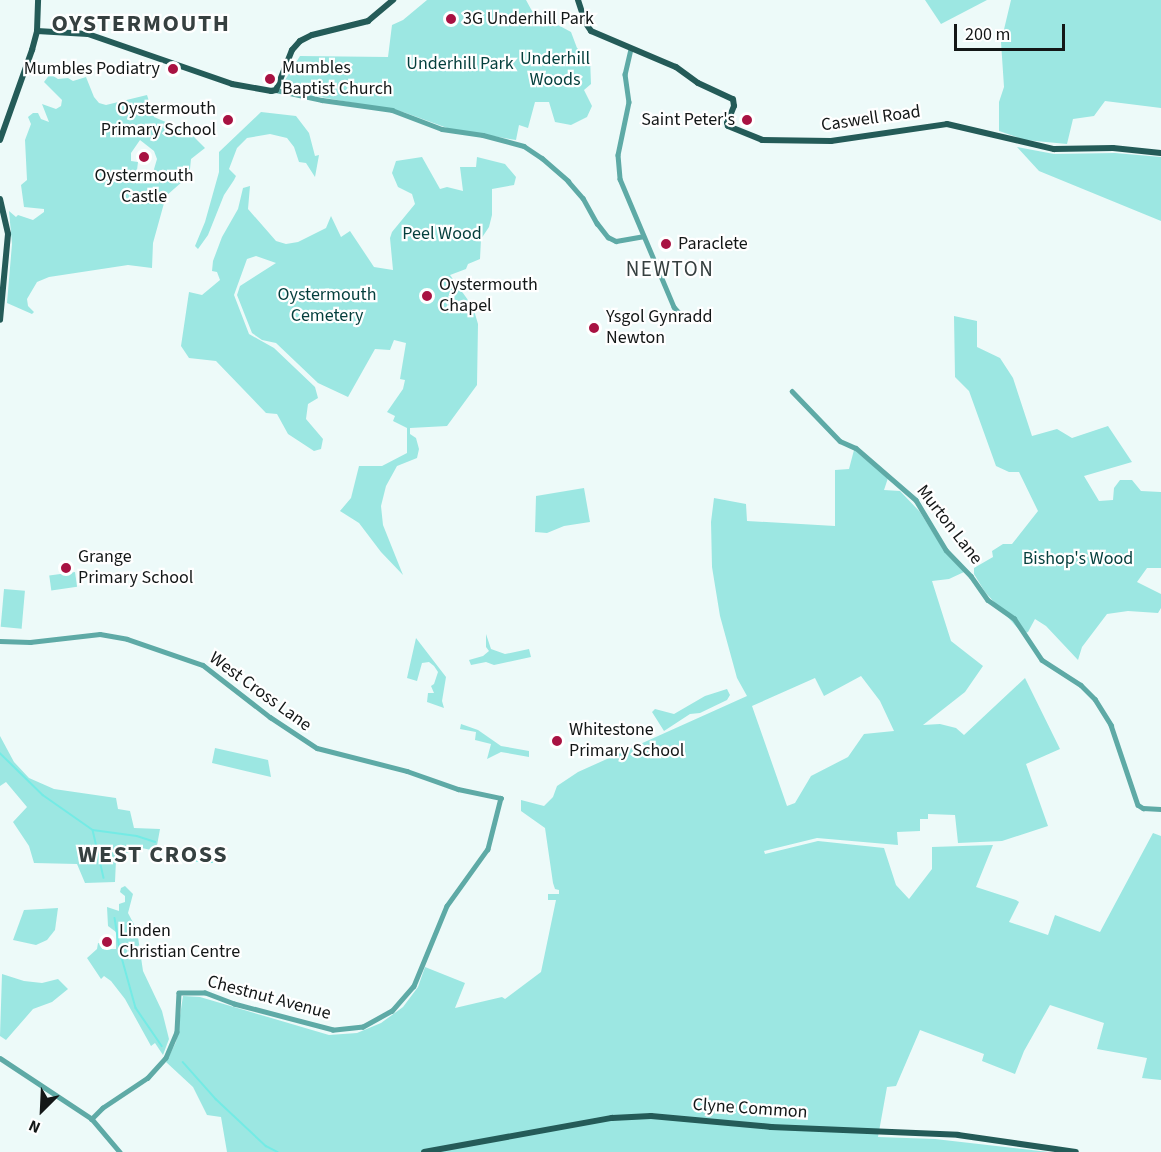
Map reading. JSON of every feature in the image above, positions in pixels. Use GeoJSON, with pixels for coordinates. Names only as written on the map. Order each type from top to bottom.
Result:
{"type":"FeatureCollection","features":[{"type":"Feature","properties":{"kind":"main road"},"geometry":{"type":"LineString","coordinates":[[0,141],[27,67],[37,31],[38,0]]}},
{"type":"Feature","properties":{"kind":"main road"},"geometry":{"type":"LineString","coordinates":[[37,31],[88,34],[146,56],[241,87],[276,90],[296,44],[312,35],[368,21],[393,0]]}},
{"type":"Feature","properties":{"kind":"main road"},"geometry":{"type":"LineString","coordinates":[[578,0],[585,22],[591,31],[631,49]]}},
{"type":"Feature","properties":{"kind":"main road","name":"Caswell Road"},"geometry":{"type":"LineString","coordinates":[[631,49],[676,67],[698,83],[733,99],[734,106],[727,123],[728,126],[762,141],[831,141],[947,124],[1054,149],[1113,148],[1161,153]]}},
{"type":"Feature","properties":{"kind":"main road"},"geometry":{"type":"LineString","coordinates":[[0,199],[8,234],[0,320]]}},
{"type":"Feature","properties":{"kind":"main road","name":"Clyne Common"},"geometry":{"type":"LineString","coordinates":[[424,1152],[612,1118],[640,1116],[783,1127],[958,1135],[1076,1152]]}},
{"type":"Feature","properties":{"kind":"street"},"geometry":{"type":"LineString","coordinates":[[631,49],[625,74],[629,102],[618,155],[620,179],[643,236],[652,250],[674,307],[682,316]]}},
{"type":"Feature","properties":{"kind":"street"},"geometry":{"type":"LineString","coordinates":[[276,90],[322,100],[392,110],[442,129],[483,135],[524,146],[542,158],[568,181],[583,198],[608,237],[616,241],[643,236]]}},
{"type":"Feature","properties":{"kind":"street","name":"Murton Lane"},"geometry":{"type":"LineString","coordinates":[[792,391],[840,441],[856,448],[916,500],[946,550],[971,576],[988,600],[1014,618],[1042,660],[1081,685],[1102,707],[1111,725],[1138,805],[1143,808],[1161,809]]}},
{"type":"Feature","properties":{"kind":"street","name":"West Cross Lane"},"geometry":{"type":"LineString","coordinates":[[0,641],[30,642],[100,634],[127,639],[203,665],[270,717],[317,748],[407,771],[458,789],[501,798]]}},
{"type":"Feature","properties":{"kind":"street","name":"Chestnut Avenue"},"geometry":{"type":"LineString","coordinates":[[92,1119],[103,1108],[148,1078],[166,1058],[177,1032],[179,996],[205,993],[234,1004],[333,1030],[363,1027],[384,1017],[408,994],[423,967],[447,906],[488,849],[501,798]]}},
{"type":"Feature","properties":{"kind":"street"},"geometry":{"type":"LineString","coordinates":[[0,1058],[92,1119],[120,1152]]}},
{"type":"Feature","properties":{"kind":"green space","name":"Underhill Park"},"geometry":{"type":"Polygon","coordinates":[[[427,0],[526,0],[532,11],[571,32],[577,48],[590,58],[591,84],[584,90],[592,106],[587,117],[571,125],[555,122],[549,102],[535,102],[528,128],[519,125],[516,140],[450,129],[403,112],[288,91],[282,85],[300,56],[388,57],[392,25],[403,20],[427,0]]]}},
{"type":"Feature","properties":{"kind":"green space"},"geometry":{"type":"Polygon","coordinates":[[[925,0],[987,0],[941,24],[925,0]]]}},
{"type":"Feature","properties":{"kind":"green space"},"geometry":{"type":"Polygon","coordinates":[[[1011,0],[1161,0],[1161,108],[1105,101],[1094,116],[1073,119],[1067,144],[1025,140],[999,131],[999,102],[1004,87],[1001,42],[1011,0]]]}},
{"type":"Feature","properties":{"kind":"green space"},"geometry":{"type":"Polygon","coordinates":[[[50,74],[58,79],[68,78],[73,81],[86,77],[94,97],[99,103],[106,105],[147,95],[154,117],[189,132],[205,148],[191,159],[190,169],[183,181],[166,196],[153,243],[152,268],[128,265],[49,277],[37,282],[27,299],[28,306],[34,312],[32,314],[7,303],[12,244],[9,211],[16,217],[18,215],[33,220],[44,212],[44,209],[24,207],[21,185],[27,180],[25,140],[31,124],[28,117],[33,113],[38,113],[41,119],[49,122],[42,104],[56,109],[61,106],[62,100],[44,82],[50,74]],[[140,140],[131,153],[131,161],[138,162],[137,170],[152,176],[157,159],[154,151],[140,140]]]}},
{"type":"Feature","properties":{"kind":"green space"},"geometry":{"type":"Polygon","coordinates":[[[261,112],[296,116],[309,133],[315,156],[319,155],[315,177],[306,163],[299,162],[294,147],[287,138],[270,134],[247,138],[237,148],[229,169],[236,176],[224,195],[208,235],[198,249],[195,246],[205,222],[219,172],[219,152],[261,112]]]}},
{"type":"Feature","properties":{"kind":"green space"},"geometry":{"type":"Polygon","coordinates":[[[1017,147],[1054,154],[1115,153],[1161,157],[1161,221],[1039,171],[1017,147]]]}},
{"type":"Feature","properties":{"kind":"green space"},"geometry":{"type":"Polygon","coordinates":[[[422,157],[440,189],[447,187],[463,191],[460,167],[476,167],[477,157],[505,164],[516,177],[514,185],[492,189],[492,215],[489,227],[481,239],[480,259],[468,264],[466,269],[450,275],[473,307],[478,324],[477,385],[447,426],[410,428],[410,434],[416,438],[419,449],[417,458],[397,466],[386,486],[381,506],[383,525],[403,575],[381,552],[359,523],[340,511],[351,498],[359,466],[382,466],[407,453],[407,428],[393,421],[395,416],[387,412],[403,389],[405,380],[400,379],[406,343],[394,340],[390,350],[375,349],[348,397],[318,383],[276,343],[262,340],[252,333],[237,295],[240,286],[276,263],[256,256],[247,259],[234,295],[249,334],[274,348],[315,387],[318,398],[308,404],[306,419],[323,439],[321,449],[314,451],[288,434],[277,414],[266,413],[216,361],[189,358],[181,346],[189,292],[202,295],[220,280],[217,272],[212,271],[213,261],[222,237],[238,209],[243,188],[250,186],[248,209],[276,241],[286,244],[298,242],[326,228],[331,216],[341,237],[350,231],[374,267],[393,270],[390,238],[392,232],[415,204],[412,194],[398,187],[392,173],[396,161],[422,157]]]}},
{"type":"Feature","properties":{"kind":"green space","name":"Bishop's Wood"},"geometry":{"type":"Polygon","coordinates":[[[954,316],[977,321],[977,347],[1000,358],[1013,378],[1032,436],[1057,429],[1072,438],[1108,426],[1132,462],[1084,476],[1099,501],[1113,500],[1114,488],[1120,480],[1132,480],[1141,491],[1161,492],[1161,568],[1147,568],[1137,582],[1161,594],[1161,608],[1158,613],[1128,611],[1107,614],[1082,647],[1078,660],[1046,626],[1035,619],[1028,632],[1023,634],[985,592],[974,574],[974,568],[993,557],[992,551],[1003,544],[1012,544],[1038,511],[1019,472],[1009,472],[996,466],[969,391],[955,377],[954,316]]]}},
{"type":"Feature","properties":{"kind":"green space"},"geometry":{"type":"Polygon","coordinates":[[[854,450],[888,478],[884,490],[900,491],[920,512],[945,552],[964,572],[949,579],[932,581],[951,641],[983,666],[965,692],[923,725],[940,724],[956,728],[964,735],[1025,678],[1060,749],[1026,764],[1048,826],[1002,841],[958,843],[955,815],[928,814],[928,819],[920,819],[920,831],[897,832],[898,845],[817,838],[764,851],[765,854],[818,841],[884,848],[896,885],[909,899],[932,869],[932,847],[993,845],[976,887],[1019,902],[1009,922],[1048,935],[1055,915],[1100,932],[1153,833],[1161,836],[1161,1080],[1142,1078],[1147,1058],[1097,1049],[1104,1023],[1050,1005],[1024,1051],[1015,1074],[982,1061],[984,1054],[920,1030],[896,1086],[887,1087],[878,1137],[935,1139],[1049,1152],[227,1152],[221,1117],[207,1115],[193,1087],[166,1062],[176,1042],[183,996],[200,997],[329,1035],[357,1033],[381,1023],[403,1007],[418,987],[425,967],[465,983],[455,1008],[502,997],[505,999],[541,972],[556,900],[548,900],[548,894],[559,894],[559,890],[555,889],[553,883],[545,828],[521,811],[521,800],[544,806],[553,797],[557,786],[578,772],[747,696],[737,678],[720,616],[712,567],[711,522],[714,498],[746,504],[747,521],[835,526],[835,470],[849,469],[854,450]],[[861,676],[824,696],[815,678],[752,706],[787,806],[795,803],[811,776],[848,757],[864,734],[894,731],[880,701],[861,676]]]}},
{"type":"Feature","properties":{"kind":"green space"},"geometry":{"type":"Polygon","coordinates":[[[584,488],[590,522],[564,526],[547,533],[535,532],[536,496],[584,488]]]}},
{"type":"Feature","properties":{"kind":"green space"},"geometry":{"type":"Polygon","coordinates":[[[75,572],[77,587],[51,590],[49,576],[75,572]]]}},
{"type":"Feature","properties":{"kind":"green space"},"geometry":{"type":"Polygon","coordinates":[[[4,589],[25,591],[22,629],[1,627],[4,589]]]}},
{"type":"Feature","properties":{"kind":"green space"},"geometry":{"type":"Polygon","coordinates":[[[486,634],[491,649],[505,654],[529,649],[531,657],[494,665],[486,662],[471,665],[469,660],[483,656],[489,651],[486,647],[486,634]]]}},
{"type":"Feature","properties":{"kind":"green space"},"geometry":{"type":"Polygon","coordinates":[[[416,638],[446,677],[442,701],[444,708],[427,702],[428,693],[434,693],[431,686],[438,672],[434,666],[429,662],[422,663],[417,681],[407,678],[416,638]]]}},
{"type":"Feature","properties":{"kind":"green space"},"geometry":{"type":"Polygon","coordinates":[[[727,689],[730,695],[727,700],[700,713],[690,714],[664,731],[652,712],[655,709],[674,714],[705,696],[727,689]]]}},
{"type":"Feature","properties":{"kind":"green space"},"geometry":{"type":"Polygon","coordinates":[[[461,724],[478,730],[501,746],[529,751],[529,757],[501,752],[487,759],[491,744],[475,740],[476,732],[460,729],[461,724]]]}},
{"type":"Feature","properties":{"kind":"green space"},"geometry":{"type":"Polygon","coordinates":[[[0,736],[14,762],[29,778],[54,789],[116,798],[118,809],[130,811],[134,828],[160,829],[156,851],[137,847],[116,860],[115,882],[85,883],[77,864],[34,863],[29,846],[13,822],[27,807],[6,782],[0,786],[0,736]]]}},
{"type":"Feature","properties":{"kind":"green space"},"geometry":{"type":"Polygon","coordinates":[[[215,748],[268,760],[271,777],[212,763],[215,748]]]}},
{"type":"Feature","properties":{"kind":"green space"},"geometry":{"type":"Polygon","coordinates":[[[125,886],[133,894],[128,913],[137,930],[143,971],[162,1011],[169,1039],[163,1055],[155,1043],[151,1046],[125,999],[111,981],[104,976],[101,979],[87,958],[97,949],[98,943],[102,944],[102,949],[116,949],[116,932],[108,926],[107,907],[119,911],[119,904],[125,902],[125,896],[120,892],[125,886]]]}},
{"type":"Feature","properties":{"kind":"green space"},"geometry":{"type":"Polygon","coordinates":[[[58,908],[55,930],[47,940],[36,945],[13,940],[24,910],[58,908]]]}},
{"type":"Feature","properties":{"kind":"green space"},"geometry":{"type":"Polygon","coordinates":[[[2,974],[24,981],[42,983],[58,979],[68,989],[52,1002],[33,1009],[6,1040],[0,1036],[2,974]]]}},
{"type":"Feature","properties":{"kind":"waterway"},"geometry":{"type":"LineString","coordinates":[[0,753],[43,795],[93,830],[137,836],[155,842]]}},
{"type":"Feature","properties":{"kind":"waterway"},"geometry":{"type":"LineString","coordinates":[[93,830],[104,878]]}},
{"type":"Feature","properties":{"kind":"waterway"},"geometry":{"type":"LineString","coordinates":[[171,847],[190,860],[212,862]]}},
{"type":"Feature","properties":{"kind":"waterway"},"geometry":{"type":"LineString","coordinates":[[115,918],[121,954],[136,1008],[162,1046]]}},
{"type":"Feature","properties":{"kind":"waterway"},"geometry":{"type":"LineString","coordinates":[[183,1062],[216,1099],[266,1146],[278,1152]]}},
{"type":"Feature","properties":{"kind":"place","name":"3G Underhill Park"},"geometry":{"type":"Point","coordinates":[451,19]}},
{"type":"Feature","properties":{"kind":"place","name":"Mumbles Podiatry"},"geometry":{"type":"Point","coordinates":[173,69]}},
{"type":"Feature","properties":{"kind":"place","name":"Mumbles Baptist Church"},"geometry":{"type":"Point","coordinates":[270,79]}},
{"type":"Feature","properties":{"kind":"place","name":"Oystermouth Primary School"},"geometry":{"type":"Point","coordinates":[228,120]}},
{"type":"Feature","properties":{"kind":"place","name":"Saint Peter's"},"geometry":{"type":"Point","coordinates":[747,120]}},
{"type":"Feature","properties":{"kind":"place","name":"Oystermouth Castle"},"geometry":{"type":"Point","coordinates":[144,157]}},
{"type":"Feature","properties":{"kind":"place","name":"Paraclete"},"geometry":{"type":"Point","coordinates":[666,244]}},
{"type":"Feature","properties":{"kind":"place","name":"Oystermouth Chapel"},"geometry":{"type":"Point","coordinates":[427,296]}},
{"type":"Feature","properties":{"kind":"place","name":"Ysgol Gynradd Newton"},"geometry":{"type":"Point","coordinates":[594,328]}},
{"type":"Feature","properties":{"kind":"place","name":"Grange Primary School"},"geometry":{"type":"Point","coordinates":[66,568]}},
{"type":"Feature","properties":{"kind":"place","name":"Whitestone Primary School"},"geometry":{"type":"Point","coordinates":[557,741]}},
{"type":"Feature","properties":{"kind":"place","name":"Linden Christian Centre"},"geometry":{"type":"Point","coordinates":[107,942]}},
{"type":"Feature","properties":{"kind":"district","name":"OYSTERMOUTH"},"geometry":{"type":"Point","coordinates":[141,24]}},
{"type":"Feature","properties":{"kind":"district","name":"NEWTON"},"geometry":{"type":"Point","coordinates":[670,269]}},
{"type":"Feature","properties":{"kind":"district","name":"WEST CROSS"},"geometry":{"type":"Point","coordinates":[153,855]}},
{"type":"Feature","properties":{"kind":"park label","name":"Underhill Woods"},"geometry":{"type":"Point","coordinates":[555,70]}},
{"type":"Feature","properties":{"kind":"park label","name":"Peel Wood"},"geometry":{"type":"Point","coordinates":[442,234]}},
{"type":"Feature","properties":{"kind":"park label","name":"Oystermouth Cemetery"},"geometry":{"type":"Point","coordinates":[327,306]}}]}
